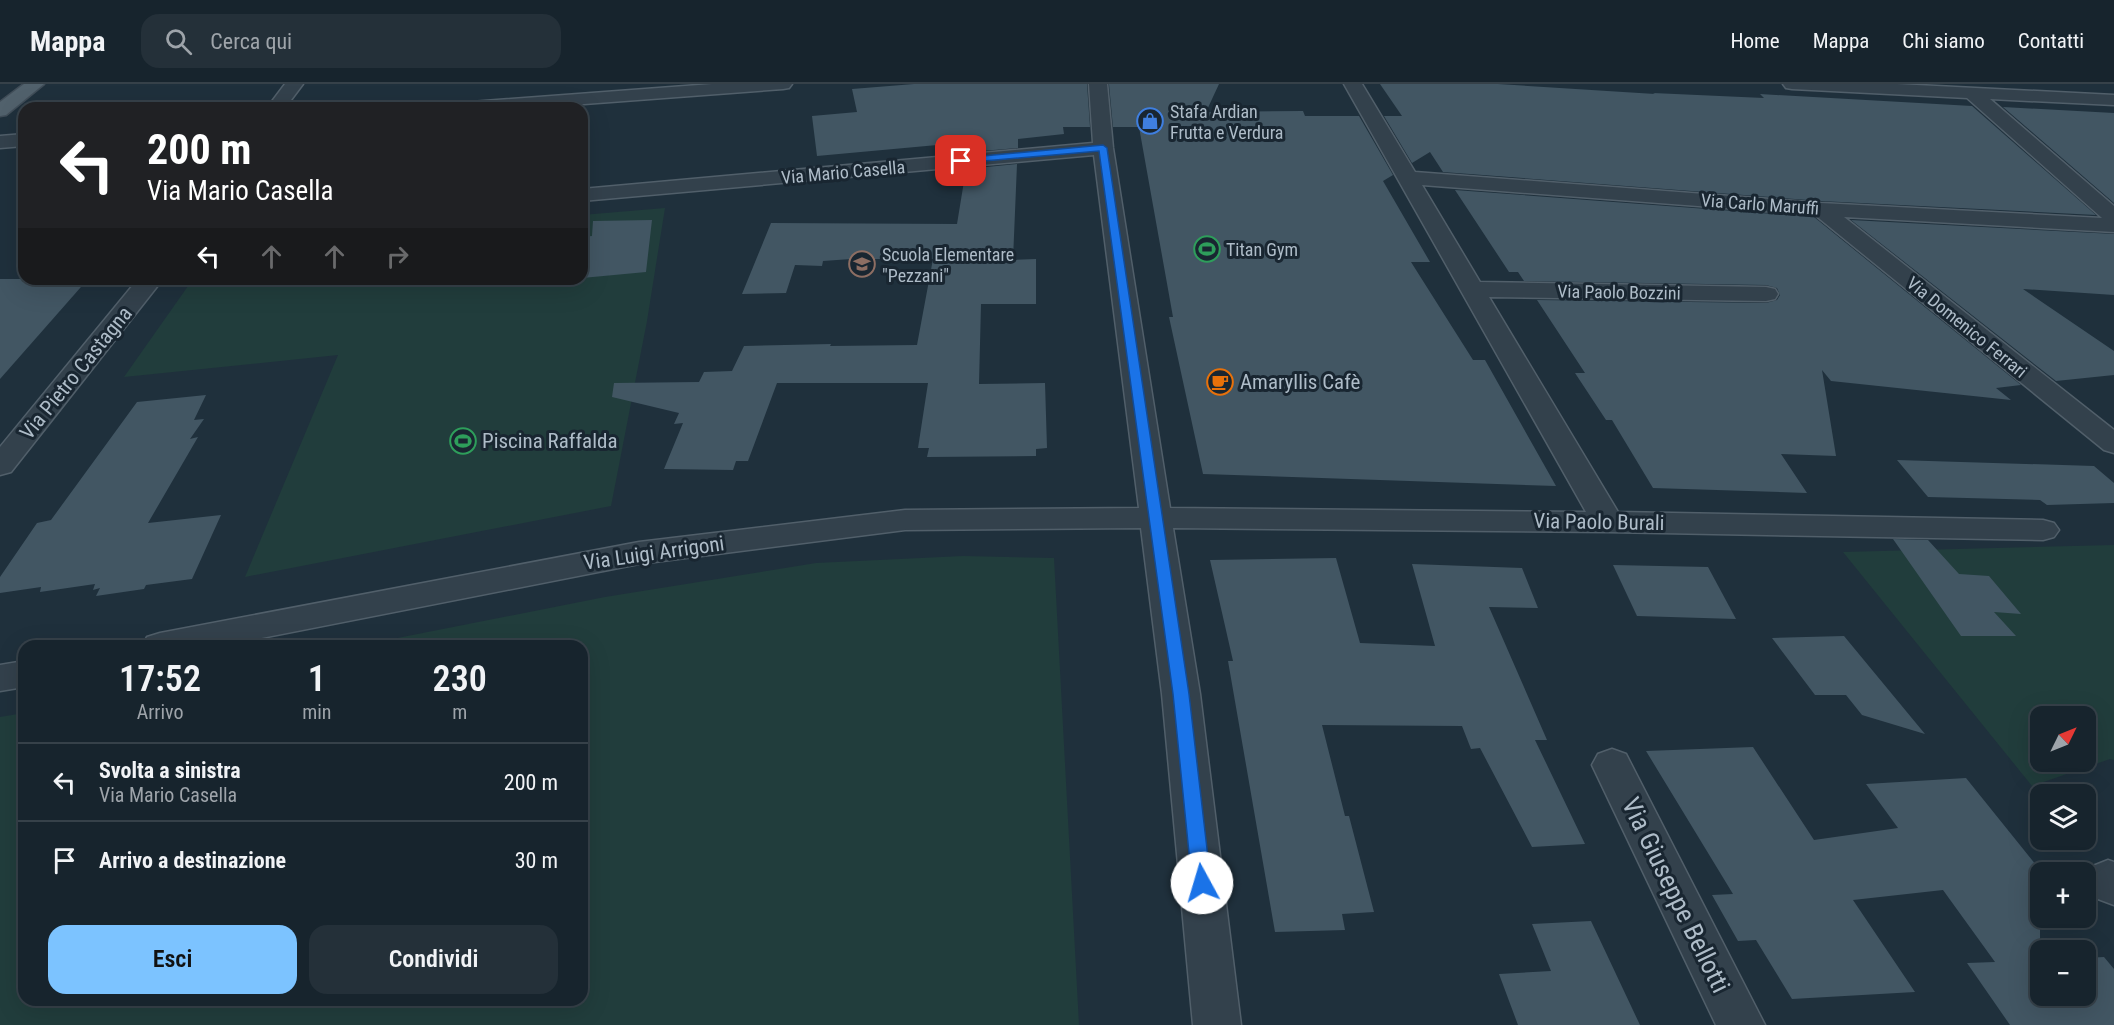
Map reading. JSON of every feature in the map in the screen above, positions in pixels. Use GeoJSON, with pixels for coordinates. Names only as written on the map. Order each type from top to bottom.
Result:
{"type":"FeatureCollection","features":[{"type":"Feature","properties":{"kind":"main road"},"geometry":{"type":"LineString","coordinates":[[0,89],[7,84]]}},
{"type":"Feature","properties":{"kind":"main road"},"geometry":{"type":"LineString","coordinates":[[0,111],[35,84]]}},
{"type":"Feature","properties":{"kind":"street"},"geometry":{"type":"LineString","coordinates":[[280,102],[294,84]]}},
{"type":"Feature","properties":{"kind":"street"},"geometry":{"type":"LineString","coordinates":[[539,102],[783,84]]}},
{"type":"Feature","properties":{"kind":"street"},"geometry":{"type":"LineString","coordinates":[[1098,84],[1103,148],[1181,694],[1217,1025]]}},
{"type":"Feature","properties":{"kind":"street"},"geometry":{"type":"LineString","coordinates":[[1353,84],[1608,522]]}},
{"type":"Feature","properties":{"kind":"street"},"geometry":{"type":"LineString","coordinates":[[1792,84],[2114,100]]}},
{"type":"Feature","properties":{"kind":"street"},"geometry":{"type":"LineString","coordinates":[[1973,94],[2114,217]]}},
{"type":"Feature","properties":{"kind":"street"},"geometry":{"type":"LineString","coordinates":[[0,142],[18,140]]}},
{"type":"Feature","properties":{"kind":"street","name":"Via Mario Casella"},"geometry":{"type":"LineString","coordinates":[[588,194],[1103,148]]}},
{"type":"Feature","properties":{"kind":"street","name":"Via Carlo Maruffi"},"geometry":{"type":"LineString","coordinates":[[1407,178],[1821,209],[2114,225]]}},
{"type":"Feature","properties":{"kind":"street","name":"Via Domenico Ferrari"},"geometry":{"type":"LineString","coordinates":[[1821,209],[2114,444]]}},
{"type":"Feature","properties":{"kind":"street","name":"Via Pietro Castagna"},"geometry":{"type":"LineString","coordinates":[[0,466],[146,285]]}},
{"type":"Feature","properties":{"kind":"street","name":"Via Paolo Bozzini"},"geometry":{"type":"LineString","coordinates":[[1472,289],[1766,294]]}},
{"type":"Feature","properties":{"kind":"street","name":"Via Paolo Burali"},"geometry":{"type":"LineString","coordinates":[[1155,518],[1608,522],[2043,530]]}},
{"type":"Feature","properties":{"kind":"street","name":"Via Luigi Arrigoni"},"geometry":{"type":"LineString","coordinates":[[191,640],[639,553],[905,520],[1155,518]]}},
{"type":"Feature","properties":{"kind":"street"},"geometry":{"type":"LineString","coordinates":[[0,678],[18,675]]}},
{"type":"Feature","properties":{"kind":"street","name":"Via Giuseppe Bellotti"},"geometry":{"type":"LineString","coordinates":[[1612,765],[1741,1025]]}},
{"type":"Feature","properties":{"kind":"green space","name":"Piscina Raffalda"},"geometry":{"type":"Polygon","coordinates":[[[665,208],[647,321],[611,506],[245,577],[338,355],[124,377],[189,285],[588,285],[588,214],[665,208]]]}},
{"type":"Feature","properties":{"kind":"green space"},"geometry":{"type":"Polygon","coordinates":[[[2114,545],[2114,760],[2110,759],[2096,764],[2096,706],[2030,706],[2030,772],[2072,772],[2038,784],[2030,784],[1843,552],[2114,545]]]}},
{"type":"Feature","properties":{"kind":"green space"},"geometry":{"type":"Polygon","coordinates":[[[963,556],[1054,558],[1079,1025],[0,1025],[0,717],[18,714],[18,1006],[588,1006],[588,640],[387,640],[605,597],[816,563],[963,556]]]}},
{"type":"Feature","properties":{"kind":"building"},"geometry":{"type":"Polygon","coordinates":[[[914,84],[1087,84],[1090,127],[1063,127],[1064,134],[1018,139],[1018,148],[969,152],[970,142],[817,156],[812,116],[857,112],[852,89],[914,84]]]}},
{"type":"Feature","properties":{"kind":"building"},"geometry":{"type":"Polygon","coordinates":[[[1109,84],[1219,84],[1206,112],[1303,111],[1305,116],[1359,116],[1393,175],[1383,181],[1430,262],[1411,262],[1473,360],[1485,360],[1556,486],[1203,474],[1169,317],[1173,317],[1139,127],[1113,127],[1109,84]]]}},
{"type":"Feature","properties":{"kind":"building"},"geometry":{"type":"Polygon","coordinates":[[[1380,84],[1498,84],[1655,94],[1653,93],[1764,98],[1760,94],[1972,106],[2096,215],[1821,201],[1443,172],[1430,152],[1412,163],[1384,116],[1402,116],[1380,84]]]}},
{"type":"Feature","properties":{"kind":"building"},"geometry":{"type":"Polygon","coordinates":[[[2003,107],[2114,113],[2114,203],[2003,107]]]}},
{"type":"Feature","properties":{"kind":"building"},"geometry":{"type":"Polygon","coordinates":[[[1017,164],[1013,260],[1036,259],[1036,304],[981,304],[979,384],[1045,383],[1047,448],[1036,449],[1036,456],[927,457],[929,448],[918,448],[928,383],[777,383],[748,461],[736,461],[733,470],[664,469],[683,423],[674,424],[679,413],[612,397],[614,383],[699,382],[704,372],[732,371],[744,346],[917,345],[933,259],[851,259],[823,261],[822,266],[795,265],[786,293],[742,294],[771,223],[957,224],[966,169],[1017,164]]]}},
{"type":"Feature","properties":{"kind":"building"},"geometry":{"type":"Polygon","coordinates":[[[1455,190],[1814,217],[2021,385],[1996,388],[2011,400],[1831,381],[1822,370],[1836,456],[1781,454],[1807,493],[1653,488],[1612,420],[1606,420],[1575,373],[1585,373],[1537,300],[1766,303],[1777,300],[1780,295],[1777,288],[1766,285],[1524,281],[1518,272],[1509,272],[1455,190]]]}},
{"type":"Feature","properties":{"kind":"building"},"geometry":{"type":"Polygon","coordinates":[[[652,220],[646,272],[588,277],[588,236],[592,236],[593,221],[652,220]]]}},
{"type":"Feature","properties":{"kind":"building"},"geometry":{"type":"Polygon","coordinates":[[[1851,220],[2114,234],[2114,295],[2023,289],[2114,351],[2114,375],[2056,381],[1851,220]]]}},
{"type":"Feature","properties":{"kind":"building"},"geometry":{"type":"Polygon","coordinates":[[[0,279],[18,279],[18,285],[83,285],[0,379],[0,279]]]}},
{"type":"Feature","properties":{"kind":"building"},"geometry":{"type":"Polygon","coordinates":[[[206,395],[194,420],[204,419],[190,439],[198,437],[148,523],[221,515],[192,579],[146,585],[144,589],[96,596],[100,588],[93,590],[95,584],[40,592],[41,587],[0,593],[0,577],[37,523],[51,520],[137,402],[206,395]]]}},
{"type":"Feature","properties":{"kind":"building"},"geometry":{"type":"Polygon","coordinates":[[[1897,460],[2094,466],[2114,483],[2114,503],[2047,505],[2040,500],[1928,497],[1897,460]]]}},
{"type":"Feature","properties":{"kind":"building"},"geometry":{"type":"Polygon","coordinates":[[[1893,539],[1928,540],[1959,574],[1989,576],[2021,614],[1994,612],[2016,636],[1961,636],[1893,539]]]}},
{"type":"Feature","properties":{"kind":"building"},"geometry":{"type":"Polygon","coordinates":[[[1336,558],[1360,643],[1435,646],[1412,564],[1522,568],[1538,608],[1489,607],[1547,740],[1535,740],[1585,844],[1532,847],[1480,748],[1471,749],[1462,726],[1322,725],[1345,816],[1349,816],[1374,912],[1342,914],[1345,930],[1275,932],[1228,661],[1233,661],[1210,560],[1336,558]]]}},
{"type":"Feature","properties":{"kind":"building"},"geometry":{"type":"Polygon","coordinates":[[[1613,565],[1708,567],[1736,619],[1637,616],[1613,565]]]}},
{"type":"Feature","properties":{"kind":"building"},"geometry":{"type":"Polygon","coordinates":[[[1844,636],[1925,734],[1862,715],[1846,695],[1815,695],[1772,638],[1844,636]]]}},
{"type":"Feature","properties":{"kind":"building"},"geometry":{"type":"Polygon","coordinates":[[[1753,747],[1814,840],[1898,828],[1866,784],[1966,778],[2034,862],[2030,862],[2030,928],[2040,928],[2040,940],[2030,940],[2030,1006],[2096,1006],[2096,957],[2104,957],[2114,969],[2114,1025],[2010,1025],[1967,963],[1995,962],[1943,890],[1853,900],[1915,992],[1792,999],[1756,940],[1738,941],[1712,895],[1733,894],[1646,751],[1753,747]]]}},
{"type":"Feature","properties":{"kind":"building"},"geometry":{"type":"Polygon","coordinates":[[[1591,921],[1640,1025],[1518,1025],[1499,974],[1551,971],[1532,924],[1591,921]]]}},
{"type":"Feature","properties":{"kind":"place","name":"Stafa Ardian Frutta e Verdura"},"geometry":{"type":"Point","coordinates":[1150,121]}},
{"type":"Feature","properties":{"kind":"place","name":"Titan Gym"},"geometry":{"type":"Point","coordinates":[1207,249]}},
{"type":"Feature","properties":{"kind":"place","name":"Scuola Elementare \"Pezzani\""},"geometry":{"type":"Point","coordinates":[862,264]}},
{"type":"Feature","properties":{"kind":"place","name":"Amaryllis Cafè"},"geometry":{"type":"Point","coordinates":[1220,382]}},
{"type":"Feature","properties":{"kind":"place","name":"Piscina Raffalda"},"geometry":{"type":"Point","coordinates":[463,441]}},
{"type":"Feature","properties":{"kind":"route"},"geometry":{"type":"LineString","coordinates":[[961,161],[1103,148],[1181,694],[1202,883]]}}]}
